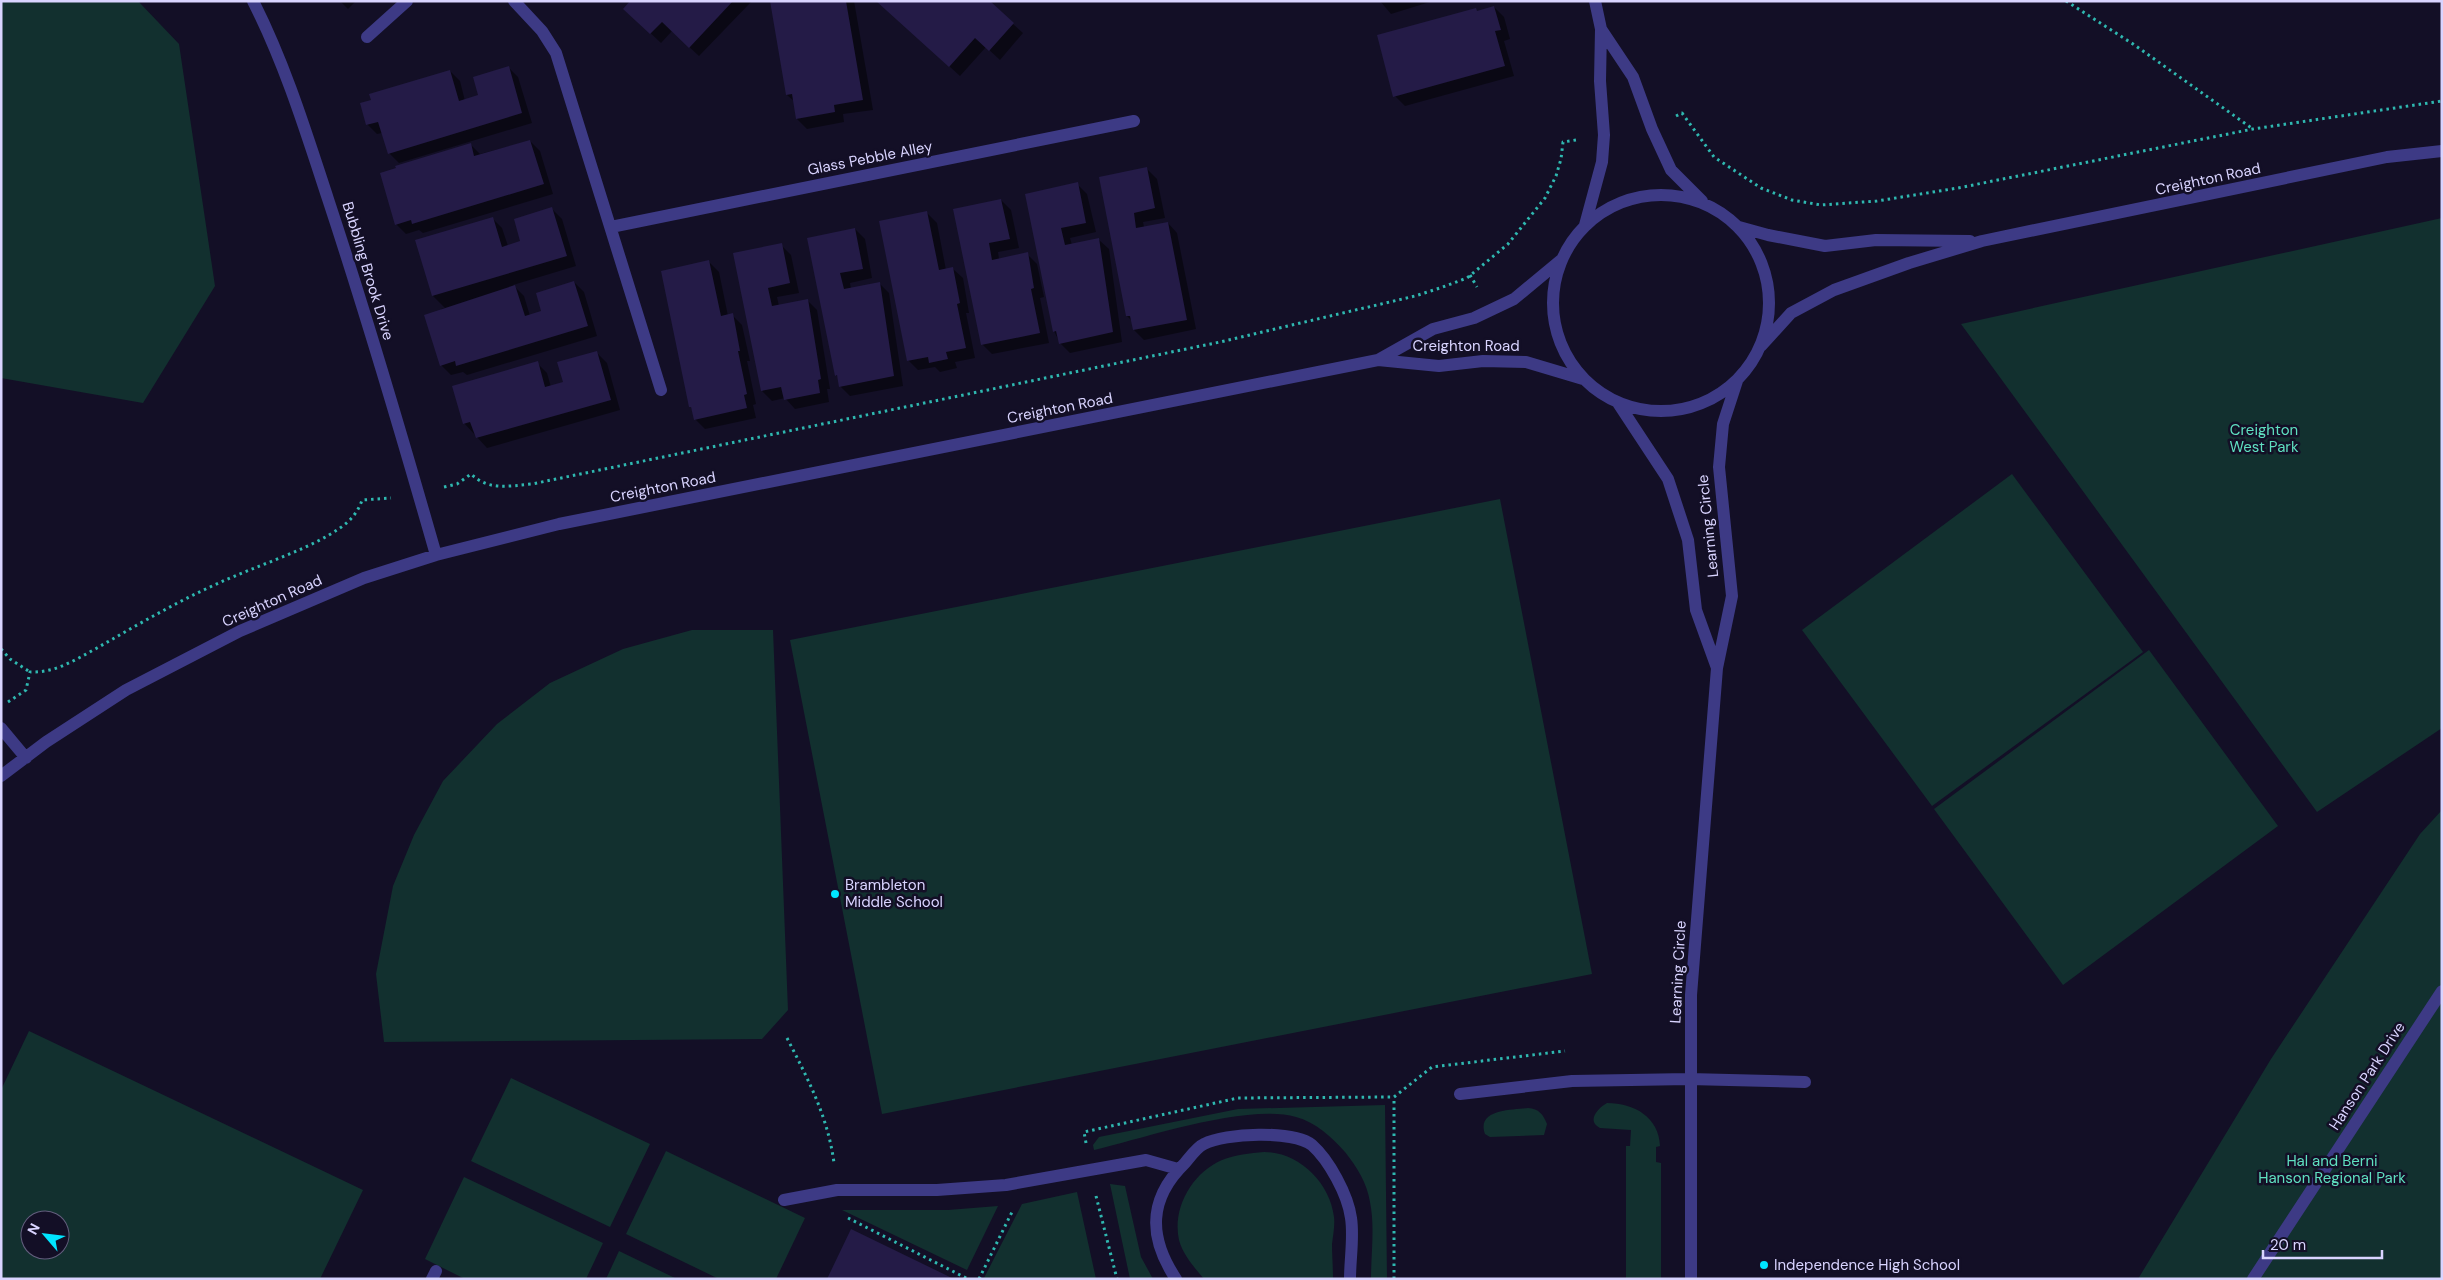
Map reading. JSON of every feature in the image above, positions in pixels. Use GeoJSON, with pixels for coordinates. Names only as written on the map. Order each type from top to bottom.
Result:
{"type":"FeatureCollection","features":[{"type":"Feature","properties":{"kind":"street","name":"Bubbling Brook Drive"},"geometry":{"type":"LineString","coordinates":[[253,1],[273,41],[297,105],[350,265],[436,555]]}},
{"type":"Feature","properties":{"kind":"street"},"geometry":{"type":"LineString","coordinates":[[367,38],[407,1]]}},
{"type":"Feature","properties":{"kind":"street"},"geometry":{"type":"LineString","coordinates":[[514,1],[542,31],[556,53],[661,390]]}},
{"type":"Feature","properties":{"kind":"street"},"geometry":{"type":"LineString","coordinates":[[1585,225],[1602,162],[1604,135],[1600,81],[1601,29],[1595,1]]}},
{"type":"Feature","properties":{"kind":"street"},"geometry":{"type":"LineString","coordinates":[[1601,29],[1633,77],[1652,129],[1671,170],[1704,203]]}},
{"type":"Feature","properties":{"kind":"street","name":"Glass Pebble Alley"},"geometry":{"type":"LineString","coordinates":[[611,227],[1134,121]]}},
{"type":"Feature","properties":{"kind":"street","name":"Creighton Road"},"geometry":{"type":"LineString","coordinates":[[1761,346],[1769,315],[1768,283],[1758,253],[1739,227],[1723,212],[1704,203],[1673,194],[1641,196],[1611,206],[1585,225],[1571,241],[1561,260],[1553,291],[1554,323],[1564,353],[1583,379],[1599,393],[1618,403],[1649,411],[1680,410],[1710,399],[1737,381],[1761,346],[1791,314],[1834,290],[1909,264],[1982,241],[2387,157],[2442,151]]}},
{"type":"Feature","properties":{"kind":"street","name":"Creighton Road"},"geometry":{"type":"LineString","coordinates":[[1739,227],[1768,235],[1825,246],[1876,240],[1982,241]]}},
{"type":"Feature","properties":{"kind":"street","name":"Creighton Road"},"geometry":{"type":"LineString","coordinates":[[1378,360],[1433,329],[1474,318],[1514,299],[1561,260]]}},
{"type":"Feature","properties":{"kind":"street","name":"Creighton Road"},"geometry":{"type":"LineString","coordinates":[[1,776],[126,690],[240,631],[364,578],[436,555],[559,524],[1378,360],[1439,366],[1483,361],[1526,362],[1583,379]]}},
{"type":"Feature","properties":{"kind":"street","name":"Learning Circle"},"geometry":{"type":"LineString","coordinates":[[1691,1279],[1689,1078],[1691,995],[1718,668],[1732,596],[1718,467],[1723,424],[1737,381]]}},
{"type":"Feature","properties":{"kind":"street","name":"Learning Circle"},"geometry":{"type":"LineString","coordinates":[[1618,403],[1668,479],[1688,540],[1696,610],[1718,668]]}},
{"type":"Feature","properties":{"kind":"street"},"geometry":{"type":"LineString","coordinates":[[1,728],[26,758]]}},
{"type":"Feature","properties":{"kind":"street","name":"Hanson Park Drive"},"geometry":{"type":"LineString","coordinates":[[2253,1279],[2442,991]]}},
{"type":"Feature","properties":{"kind":"street"},"geometry":{"type":"LineString","coordinates":[[1460,1094],[1572,1081],[1689,1078],[1805,1082]]}},
{"type":"Feature","properties":{"kind":"street"},"geometry":{"type":"LineString","coordinates":[[1176,1279],[1163,1259],[1154,1225],[1162,1191],[1178,1169],[1203,1144],[1235,1136],[1276,1134],[1311,1144],[1336,1175],[1351,1217],[1350,1279]]}},
{"type":"Feature","properties":{"kind":"street"},"geometry":{"type":"LineString","coordinates":[[784,1200],[838,1190],[937,1190],[1027,1181],[1146,1160],[1178,1169]]}},
{"type":"Feature","properties":{"kind":"path"},"geometry":{"type":"LineString","coordinates":[[2066,1],[2133,44],[2253,129]]}},
{"type":"Feature","properties":{"kind":"path"},"geometry":{"type":"LineString","coordinates":[[1652,129],[1682,113],[1714,156],[1753,182],[1792,200],[1821,205],[1877,201],[1958,188],[2253,129],[2442,101]]}},
{"type":"Feature","properties":{"kind":"path"},"geometry":{"type":"LineString","coordinates":[[1,649],[10,659],[30,672],[45,673],[70,663],[220,582],[327,536],[347,523],[358,512],[362,500],[384,500],[457,484],[471,474],[482,484],[499,486],[532,484],[1220,342],[1415,296],[1467,278],[1508,244],[1545,198],[1556,176],[1563,142],[1604,135]]}},
{"type":"Feature","properties":{"kind":"path"},"geometry":{"type":"LineString","coordinates":[[1,707],[26,690],[30,672]]}},
{"type":"Feature","properties":{"kind":"path"},"geometry":{"type":"LineString","coordinates":[[787,1038],[814,1090],[831,1137],[838,1190],[836,1212],[968,1279]]}},
{"type":"Feature","properties":{"kind":"path"},"geometry":{"type":"LineString","coordinates":[[1394,1279],[1394,1097],[1432,1067],[1565,1051]]}},
{"type":"Feature","properties":{"kind":"path"},"geometry":{"type":"LineString","coordinates":[[979,1279],[1027,1181]]}},
{"type":"Feature","properties":{"kind":"green space"},"geometry":{"type":"Polygon","coordinates":[[[1,1],[138,1],[179,44],[215,286],[143,403],[1,378],[1,1]]]}},
{"type":"Feature","properties":{"kind":"green space","name":"Creighton West Park"},"geometry":{"type":"Polygon","coordinates":[[[2442,218],[2442,728],[2317,812],[1961,324],[2442,218]]]}},
{"type":"Feature","properties":{"kind":"green space"},"geometry":{"type":"Polygon","coordinates":[[[2012,474],[2143,652],[1932,806],[1802,630],[2012,474]]]}},
{"type":"Feature","properties":{"kind":"green space"},"geometry":{"type":"Polygon","coordinates":[[[1500,499],[1592,974],[882,1114],[790,640],[1500,499]]]}},
{"type":"Feature","properties":{"kind":"green space"},"geometry":{"type":"Polygon","coordinates":[[[692,630],[773,630],[788,1010],[762,1039],[384,1042],[376,974],[393,886],[414,835],[443,781],[497,724],[550,683],[623,649],[692,630]]]}},
{"type":"Feature","properties":{"kind":"green space"},"geometry":{"type":"Polygon","coordinates":[[[2149,650],[2278,826],[2063,985],[1934,809],[2149,650]]]}},
{"type":"Feature","properties":{"kind":"green space","name":"Hal and Berni Hanson Regional Park"},"geometry":{"type":"Polygon","coordinates":[[[2442,810],[2442,1279],[2138,1279],[2271,1059],[2420,834],[2442,810]]]}},
{"type":"Feature","properties":{"kind":"green space"},"geometry":{"type":"Polygon","coordinates":[[[29,1031],[363,1190],[320,1279],[1,1279],[1,1090],[29,1031]]]}},
{"type":"Feature","properties":{"kind":"green space"},"geometry":{"type":"Polygon","coordinates":[[[511,1078],[650,1144],[610,1227],[471,1161],[511,1078]]]}},
{"type":"Feature","properties":{"kind":"green space"},"geometry":{"type":"Polygon","coordinates":[[[1607,1103],[1627,1106],[1643,1114],[1650,1120],[1659,1136],[1660,1146],[1656,1147],[1656,1162],[1661,1163],[1661,1279],[1626,1279],[1626,1146],[1630,1146],[1631,1130],[1600,1128],[1596,1125],[1594,1122],[1595,1115],[1607,1103]]]}},
{"type":"Feature","properties":{"kind":"green space"},"geometry":{"type":"Polygon","coordinates":[[[1385,1105],[1387,1279],[1371,1279],[1373,1231],[1369,1195],[1361,1176],[1335,1141],[1316,1126],[1303,1119],[1275,1114],[1224,1118],[1094,1150],[1093,1145],[1099,1137],[1238,1109],[1385,1105]]]}},
{"type":"Feature","properties":{"kind":"green space"},"geometry":{"type":"Polygon","coordinates":[[[1528,1108],[1538,1111],[1544,1117],[1547,1124],[1544,1135],[1490,1137],[1485,1134],[1484,1126],[1490,1115],[1497,1112],[1528,1108]]]}},
{"type":"Feature","properties":{"kind":"green space"},"geometry":{"type":"Polygon","coordinates":[[[666,1151],[805,1218],[776,1279],[719,1279],[626,1234],[666,1151]]]}},
{"type":"Feature","properties":{"kind":"green space"},"geometry":{"type":"Polygon","coordinates":[[[1277,1153],[1300,1163],[1319,1181],[1326,1192],[1334,1217],[1332,1244],[1333,1279],[1204,1279],[1183,1251],[1179,1240],[1179,1216],[1182,1204],[1193,1183],[1202,1173],[1222,1160],[1243,1154],[1277,1153]]]}},
{"type":"Feature","properties":{"kind":"green space"},"geometry":{"type":"Polygon","coordinates":[[[464,1177],[603,1243],[586,1279],[465,1279],[425,1259],[464,1177]]]}},
{"type":"Feature","properties":{"kind":"green space"},"geometry":{"type":"Polygon","coordinates":[[[1110,1184],[1125,1186],[1141,1257],[1153,1279],[1130,1279],[1110,1184]]]}},
{"type":"Feature","properties":{"kind":"green space"},"geometry":{"type":"Polygon","coordinates":[[[1077,1192],[1096,1279],[984,1278],[1022,1204],[1077,1192]]]}},
{"type":"Feature","properties":{"kind":"green space"},"geometry":{"type":"Polygon","coordinates":[[[998,1206],[967,1270],[842,1210],[948,1210],[998,1206]]]}},
{"type":"Feature","properties":{"kind":"green space"},"geometry":{"type":"Polygon","coordinates":[[[619,1251],[677,1279],[606,1279],[619,1251]]]}},
{"type":"Feature","properties":{"kind":"building"},"geometry":{"type":"Polygon","coordinates":[[[630,1],[733,1],[689,48],[662,22],[650,34],[623,9],[630,1]]]}},
{"type":"Feature","properties":{"kind":"building"},"geometry":{"type":"Polygon","coordinates":[[[770,1],[846,1],[863,100],[834,105],[835,112],[796,119],[792,94],[786,95],[770,1]]]}},
{"type":"Feature","properties":{"kind":"building"},"geometry":{"type":"Polygon","coordinates":[[[876,1],[990,1],[1014,23],[989,51],[975,38],[949,67],[876,1]]]}},
{"type":"Feature","properties":{"kind":"building"},"geometry":{"type":"Polygon","coordinates":[[[1494,6],[1501,30],[1495,31],[1505,66],[1393,97],[1377,35],[1476,8],[1477,11],[1494,6]]]}},
{"type":"Feature","properties":{"kind":"building"},"geometry":{"type":"Polygon","coordinates":[[[509,66],[522,113],[388,154],[378,122],[366,125],[360,103],[371,100],[369,94],[450,70],[459,101],[478,95],[473,77],[509,66]]]}},
{"type":"Feature","properties":{"kind":"building"},"geometry":{"type":"Polygon","coordinates":[[[530,140],[544,184],[412,224],[411,220],[395,225],[380,173],[396,168],[395,166],[471,143],[474,156],[530,140]]]}},
{"type":"Feature","properties":{"kind":"building"},"geometry":{"type":"Polygon","coordinates":[[[1147,167],[1155,208],[1134,213],[1136,228],[1168,222],[1187,320],[1133,330],[1130,316],[1126,316],[1099,177],[1147,167]]]}},
{"type":"Feature","properties":{"kind":"building"},"geometry":{"type":"Polygon","coordinates":[[[1078,182],[1086,223],[1061,228],[1065,245],[1099,238],[1113,332],[1059,344],[1056,331],[1053,332],[1025,194],[1078,182]]]}},
{"type":"Feature","properties":{"kind":"building"},"geometry":{"type":"Polygon","coordinates":[[[1001,199],[1010,239],[989,243],[992,260],[1028,252],[1034,288],[1031,289],[1040,333],[981,345],[953,209],[1001,199]]]}},
{"type":"Feature","properties":{"kind":"building"},"geometry":{"type":"Polygon","coordinates":[[[552,207],[567,256],[432,296],[415,240],[493,217],[502,247],[520,241],[514,219],[552,207]]]}},
{"type":"Feature","properties":{"kind":"building"},"geometry":{"type":"Polygon","coordinates":[[[927,211],[939,270],[953,267],[960,303],[957,304],[966,348],[946,352],[948,359],[929,363],[928,357],[907,361],[879,221],[927,211]]]}},
{"type":"Feature","properties":{"kind":"building"},"geometry":{"type":"Polygon","coordinates":[[[855,228],[863,269],[840,273],[844,289],[880,282],[894,376],[839,387],[837,375],[835,376],[807,238],[855,228]]]}},
{"type":"Feature","properties":{"kind":"building"},"geometry":{"type":"Polygon","coordinates":[[[782,243],[790,283],[768,288],[772,306],[808,299],[821,379],[818,380],[820,393],[784,400],[781,387],[761,391],[733,253],[782,243]]]}},
{"type":"Feature","properties":{"kind":"building"},"geometry":{"type":"Polygon","coordinates":[[[709,260],[721,316],[733,313],[740,351],[738,351],[747,394],[744,395],[747,408],[694,420],[691,407],[689,407],[661,271],[709,260]]]}},
{"type":"Feature","properties":{"kind":"building"},"geometry":{"type":"Polygon","coordinates":[[[574,281],[588,326],[456,366],[455,361],[440,366],[424,315],[515,285],[525,316],[541,311],[536,293],[574,281]]]}},
{"type":"Feature","properties":{"kind":"building"},"geometry":{"type":"Polygon","coordinates":[[[597,351],[611,400],[476,438],[470,422],[463,424],[452,386],[538,361],[545,387],[563,382],[557,362],[597,351]]]}},
{"type":"Feature","properties":{"kind":"building"},"geometry":{"type":"Polygon","coordinates":[[[851,1229],[954,1279],[827,1279],[851,1229]]]}},
{"type":"Feature","properties":{"kind":"place","name":"Brambleton Middle School"},"geometry":{"type":"Point","coordinates":[835,894]}},
{"type":"Feature","properties":{"kind":"place","name":"Independence High School"},"geometry":{"type":"Point","coordinates":[1764,1265]}}]}
